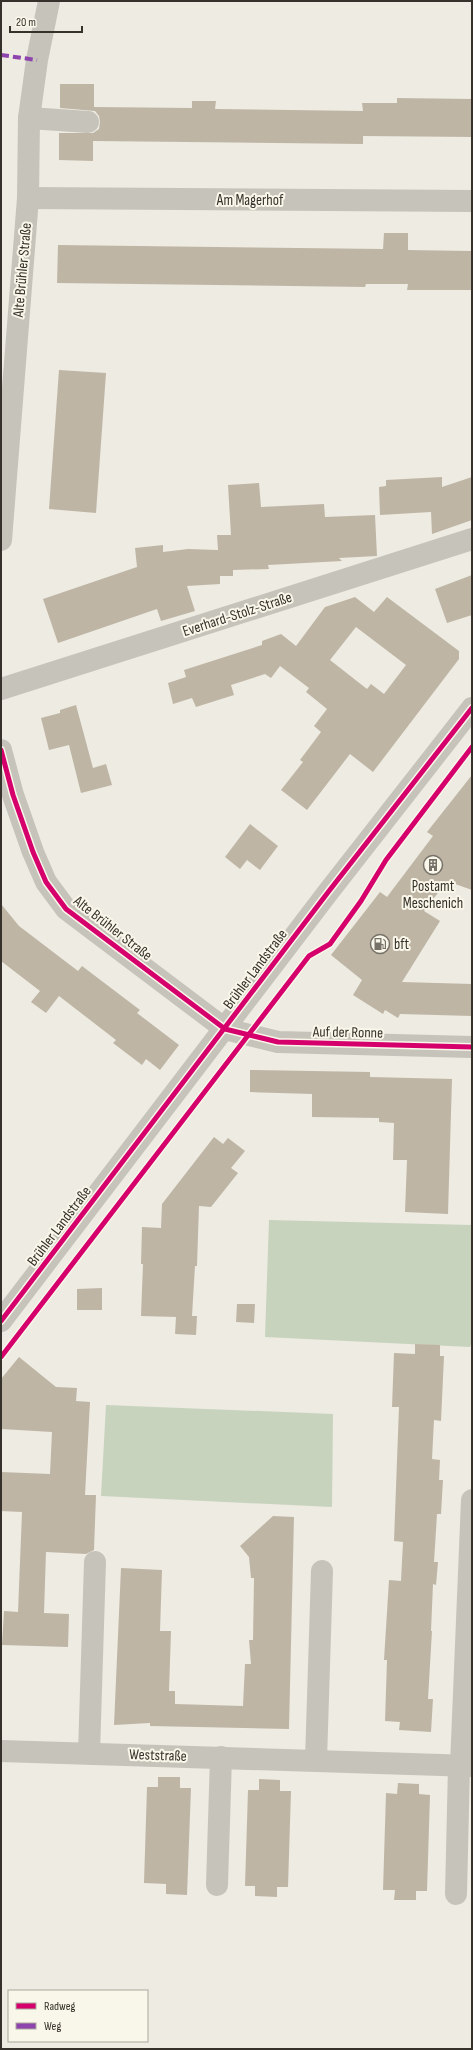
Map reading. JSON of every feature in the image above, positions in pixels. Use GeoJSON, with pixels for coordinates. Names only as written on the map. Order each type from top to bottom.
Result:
{"type":"FeatureCollection","features":[{"type":"Feature","properties":{"kind":"street","name":"Alte Brühler Straße"},"geometry":{"type":"LineString","coordinates":[[1,540],[28,198],[29,118],[37,60],[49,1]]}},
{"type":"Feature","properties":{"kind":"street"},"geometry":{"type":"LineString","coordinates":[[29,118],[88,122]]}},
{"type":"Feature","properties":{"kind":"street","name":"Am Magerhof"},"geometry":{"type":"LineString","coordinates":[[28,198],[472,201]]}},
{"type":"Feature","properties":{"kind":"street","name":"Everhard-Stolz-Straße"},"geometry":{"type":"LineString","coordinates":[[1,689],[472,539]]}},
{"type":"Feature","properties":{"kind":"street","name":"Brühler Landstraße"},"geometry":{"type":"LineString","coordinates":[[1,1321],[329,891],[472,708]]}},
{"type":"Feature","properties":{"kind":"street","name":"Alte Brühler Straße"},"geometry":{"type":"LineString","coordinates":[[1,750],[13,795],[33,852],[46,882],[66,909],[225,1029]]}},
{"type":"Feature","properties":{"kind":"street","name":"Auf der Ronne"},"geometry":{"type":"LineString","coordinates":[[225,1029],[278,1042],[472,1047]]}},
{"type":"Feature","properties":{"kind":"street"},"geometry":{"type":"LineString","coordinates":[[456,1894],[464,1766],[472,1500]]}},
{"type":"Feature","properties":{"kind":"street"},"geometry":{"type":"LineString","coordinates":[[89,1753],[95,1562]]}},
{"type":"Feature","properties":{"kind":"street"},"geometry":{"type":"LineString","coordinates":[[316,1760],[322,1571]]}},
{"type":"Feature","properties":{"kind":"street","name":"Weststraße"},"geometry":{"type":"LineString","coordinates":[[1,1751],[316,1760],[464,1766]]}},
{"type":"Feature","properties":{"kind":"street"},"geometry":{"type":"LineString","coordinates":[[217,1885],[221,1757]]}},
{"type":"Feature","properties":{"kind":"green space"},"geometry":{"type":"Polygon","coordinates":[[[269,1220],[472,1225],[472,1342],[470,1347],[265,1337],[269,1220]]]}},
{"type":"Feature","properties":{"kind":"green space"},"geometry":{"type":"Polygon","coordinates":[[[106,1405],[333,1414],[332,1507],[101,1496],[106,1405]]]}},
{"type":"Feature","properties":{"kind":"building"},"geometry":{"type":"Polygon","coordinates":[[[60,84],[94,84],[94,107],[192,108],[192,101],[216,101],[215,109],[363,111],[362,103],[397,103],[397,98],[472,99],[472,137],[363,136],[363,144],[93,141],[93,161],[59,160],[59,133],[93,133],[99,129],[100,122],[99,116],[95,111],[60,108],[60,84]]]}},
{"type":"Feature","properties":{"kind":"building"},"geometry":{"type":"Polygon","coordinates":[[[384,233],[408,233],[408,250],[472,251],[472,290],[407,290],[408,284],[366,284],[365,287],[57,283],[58,245],[383,249],[384,233]]]}},
{"type":"Feature","properties":{"kind":"building"},"geometry":{"type":"Polygon","coordinates":[[[59,370],[106,373],[96,513],[49,509],[59,370]]]}},
{"type":"Feature","properties":{"kind":"building"},"geometry":{"type":"Polygon","coordinates":[[[442,477],[442,487],[472,477],[472,520],[432,534],[431,512],[380,515],[379,487],[386,486],[386,480],[442,477]]]}},
{"type":"Feature","properties":{"kind":"building"},"geometry":{"type":"Polygon","coordinates":[[[259,483],[261,507],[324,504],[325,517],[375,515],[377,556],[339,558],[342,561],[268,565],[269,569],[233,570],[233,576],[220,576],[220,584],[187,586],[195,611],[161,621],[157,609],[58,643],[43,599],[137,567],[135,548],[163,545],[163,552],[188,549],[218,550],[217,535],[231,535],[228,485],[259,483]]]}},
{"type":"Feature","properties":{"kind":"building"},"geometry":{"type":"Polygon","coordinates":[[[472,575],[472,615],[447,623],[435,589],[472,575]]]}},
{"type":"Feature","properties":{"kind":"building"},"geometry":{"type":"Polygon","coordinates":[[[355,597],[374,612],[387,597],[459,651],[459,659],[373,772],[350,754],[307,810],[281,790],[303,762],[300,760],[321,732],[314,726],[327,709],[306,692],[309,688],[280,666],[271,678],[265,674],[231,685],[234,695],[196,707],[192,698],[173,704],[168,683],[186,677],[184,670],[262,645],[262,641],[281,634],[296,646],[325,607],[355,597]],[[356,627],[330,660],[367,689],[371,684],[384,694],[406,665],[356,627]]]}},
{"type":"Feature","properties":{"kind":"building"},"geometry":{"type":"Polygon","coordinates":[[[76,705],[93,768],[106,764],[112,785],[81,793],[69,745],[49,750],[41,718],[60,713],[60,710],[76,705]]]}},
{"type":"Feature","properties":{"kind":"building"},"geometry":{"type":"Polygon","coordinates":[[[472,775],[472,890],[447,881],[424,911],[440,921],[402,982],[472,984],[472,1016],[400,1014],[398,1018],[385,1010],[383,1014],[353,995],[362,980],[331,955],[380,892],[387,897],[433,836],[427,832],[472,775]]]}},
{"type":"Feature","properties":{"kind":"building"},"geometry":{"type":"Polygon","coordinates":[[[250,824],[278,846],[260,870],[247,860],[240,869],[225,857],[250,824]]]}},
{"type":"Feature","properties":{"kind":"building"},"geometry":{"type":"Polygon","coordinates":[[[1,904],[19,926],[78,971],[82,966],[140,1010],[137,1013],[179,1045],[160,1070],[146,1059],[142,1065],[113,1043],[116,1040],[59,996],[46,1013],[31,1002],[40,991],[1,961],[1,904]]]}},
{"type":"Feature","properties":{"kind":"building"},"geometry":{"type":"Polygon","coordinates":[[[250,1070],[370,1072],[370,1077],[452,1079],[448,1214],[405,1212],[407,1160],[393,1160],[394,1123],[379,1122],[379,1118],[312,1117],[312,1094],[250,1092],[250,1070]]]}},
{"type":"Feature","properties":{"kind":"building"},"geometry":{"type":"Polygon","coordinates":[[[214,1137],[223,1144],[228,1138],[245,1151],[231,1168],[238,1173],[211,1207],[199,1206],[197,1266],[195,1266],[192,1316],[197,1316],[196,1335],[175,1334],[176,1317],[141,1316],[143,1264],[141,1264],[142,1227],[161,1228],[162,1204],[214,1137]]]}},
{"type":"Feature","properties":{"kind":"building"},"geometry":{"type":"Polygon","coordinates":[[[102,1288],[102,1310],[77,1310],[77,1289],[102,1288]]]}},
{"type":"Feature","properties":{"kind":"building"},"geometry":{"type":"Polygon","coordinates":[[[237,1304],[255,1304],[254,1323],[236,1322],[237,1304]]]}},
{"type":"Feature","properties":{"kind":"building"},"geometry":{"type":"Polygon","coordinates":[[[415,1344],[440,1345],[440,1356],[444,1356],[441,1421],[434,1420],[432,1459],[440,1460],[439,1480],[443,1480],[441,1514],[437,1514],[434,1562],[438,1562],[436,1585],[433,1584],[428,1699],[433,1699],[431,1732],[399,1730],[400,1722],[385,1721],[387,1660],[384,1660],[389,1580],[401,1581],[403,1542],[394,1541],[399,1407],[392,1407],[394,1353],[415,1354],[415,1344]]]}},
{"type":"Feature","properties":{"kind":"building"},"geometry":{"type":"Polygon","coordinates":[[[19,1357],[56,1387],[77,1388],[76,1401],[90,1402],[85,1495],[96,1495],[94,1550],[86,1554],[46,1552],[44,1613],[69,1614],[68,1647],[2,1645],[4,1611],[18,1612],[22,1512],[1,1511],[1,1472],[50,1474],[52,1432],[1,1429],[1,1379],[19,1357]]]}},
{"type":"Feature","properties":{"kind":"building"},"geometry":{"type":"Polygon","coordinates":[[[273,1516],[294,1517],[289,1729],[150,1726],[150,1723],[114,1725],[121,1568],[162,1570],[160,1631],[171,1631],[169,1691],[175,1691],[175,1704],[243,1706],[245,1664],[251,1664],[249,1640],[253,1640],[254,1578],[251,1578],[249,1557],[240,1546],[273,1516]]]}},
{"type":"Feature","properties":{"kind":"building"},"geometry":{"type":"Polygon","coordinates":[[[158,1777],[180,1777],[180,1788],[191,1788],[187,1895],[166,1894],[166,1884],[144,1883],[147,1787],[158,1787],[158,1777]]]}},
{"type":"Feature","properties":{"kind":"building"},"geometry":{"type":"Polygon","coordinates":[[[259,1779],[280,1780],[280,1791],[291,1791],[288,1887],[277,1887],[277,1897],[255,1896],[255,1886],[245,1886],[248,1790],[259,1790],[259,1779]]]}},
{"type":"Feature","properties":{"kind":"building"},"geometry":{"type":"Polygon","coordinates":[[[398,1783],[419,1784],[419,1794],[430,1795],[427,1891],[416,1891],[416,1900],[394,1900],[395,1890],[383,1890],[386,1793],[397,1794],[398,1783]]]}},
{"type":"Feature","properties":{"kind":"marked path"},"geometry":{"type":"LineString","coordinates":[[1,55],[37,60]]}},
{"type":"Feature","properties":{"kind":"cycle path"},"geometry":{"type":"LineString","coordinates":[[1,1321],[329,891],[472,708]]}},
{"type":"Feature","properties":{"kind":"cycle path"},"geometry":{"type":"LineString","coordinates":[[1,1357],[309,956],[330,944],[361,901],[386,860],[472,747]]}},
{"type":"Feature","properties":{"kind":"cycle path"},"geometry":{"type":"LineString","coordinates":[[1,750],[13,795],[33,852],[46,882],[66,909],[225,1029],[278,1042],[472,1047]]}},
{"type":"Feature","properties":{"kind":"place","name":"Postamt Meschenich"},"geometry":{"type":"Point","coordinates":[433,865]}},
{"type":"Feature","properties":{"kind":"place","name":"bft"},"geometry":{"type":"Point","coordinates":[380,944]}}]}
